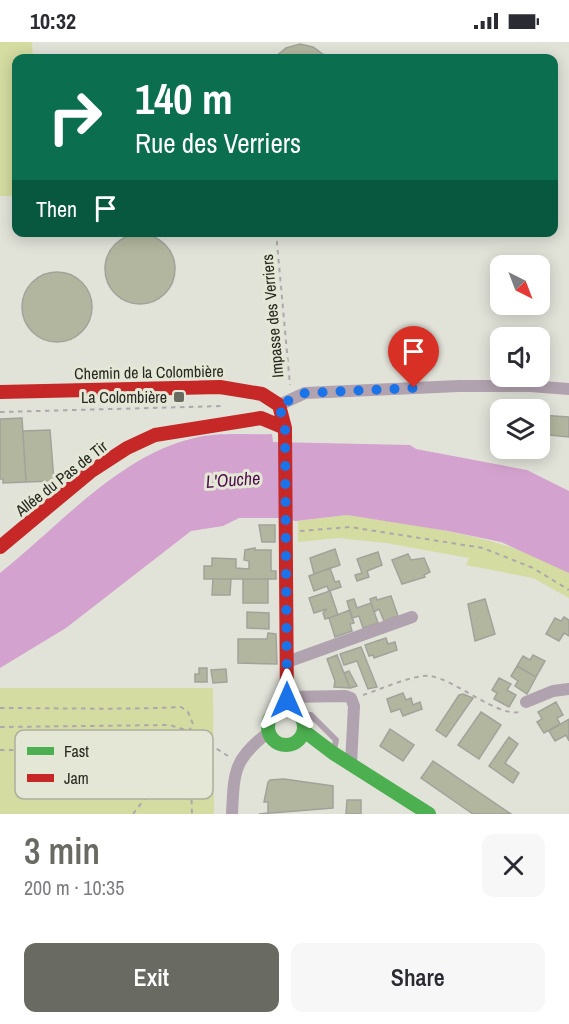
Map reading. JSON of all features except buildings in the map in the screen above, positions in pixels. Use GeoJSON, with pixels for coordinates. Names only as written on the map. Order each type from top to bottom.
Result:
{"type":"FeatureCollection","features":[{"type":"Feature","properties":{"kind":"street","name":"Chemin de la Colombière"},"geometry":{"type":"LineString","coordinates":[[0,392],[212,386],[255,392],[279,405]]}},
{"type":"Feature","properties":{"kind":"street"},"geometry":{"type":"LineString","coordinates":[[429,814],[333,753],[304,731],[301,717],[287,703],[285,428],[279,405],[305,393],[459,386],[530,386],[569,389]]}},
{"type":"Feature","properties":{"kind":"street","name":"Allée du Pas de Tir"},"geometry":{"type":"LineString","coordinates":[[0,547],[90,472],[127,448],[155,435],[261,418],[285,428]]}},
{"type":"Feature","properties":{"kind":"street"},"geometry":{"type":"LineString","coordinates":[[286,662],[412,617]]}},
{"type":"Feature","properties":{"kind":"street"},"geometry":{"type":"LineString","coordinates":[[526,702],[553,691],[569,689]]}},
{"type":"Feature","properties":{"kind":"street"},"geometry":{"type":"LineString","coordinates":[[333,753],[277,743],[268,733],[268,723],[273,714],[287,703],[346,696],[351,698],[354,706],[351,764]]}},
{"type":"Feature","properties":{"kind":"street"},"geometry":{"type":"LineString","coordinates":[[291,745],[299,740],[304,731]]}},
{"type":"Feature","properties":{"kind":"street"},"geometry":{"type":"LineString","coordinates":[[232,814],[233,778],[238,763],[249,748],[268,733]]}},
{"type":"Feature","properties":{"kind":"lane"},"geometry":{"type":"LineString","coordinates":[[301,717],[311,715],[336,740],[333,753]]}},
{"type":"Feature","properties":{"kind":"path","name":"Impasse des Verriers"},"geometry":{"type":"LineString","coordinates":[[276,237],[291,398]]}},
{"type":"Feature","properties":{"kind":"path"},"geometry":{"type":"LineString","coordinates":[[0,412],[235,406]]}},
{"type":"Feature","properties":{"kind":"path"},"geometry":{"type":"LineString","coordinates":[[285,531],[350,527],[483,548],[533,568],[569,590]]}},
{"type":"Feature","properties":{"kind":"path"},"geometry":{"type":"LineString","coordinates":[[351,698],[429,676],[518,714],[526,702]]}},
{"type":"Feature","properties":{"kind":"path"},"geometry":{"type":"LineString","coordinates":[[0,708],[152,710],[181,707],[188,712],[192,724],[189,730]]}},
{"type":"Feature","properties":{"kind":"path"},"geometry":{"type":"LineString","coordinates":[[0,727],[170,725],[186,730]]}},
{"type":"Feature","properties":{"kind":"path"},"geometry":{"type":"LineString","coordinates":[[213,747],[238,763]]}},
{"type":"Feature","properties":{"kind":"path"},"geometry":{"type":"LineString","coordinates":[[0,750],[15,750]]}},
{"type":"Feature","properties":{"kind":"path"},"geometry":{"type":"LineString","coordinates":[[133,814],[145,799]]}},
{"type":"Feature","properties":{"kind":"path"},"geometry":{"type":"LineString","coordinates":[[192,799],[192,814]]}},
{"type":"Feature","properties":{"kind":"green space"},"geometry":{"type":"Polygon","coordinates":[[[0,42],[32,42],[33,54],[12,54],[12,196],[0,196],[0,42]]]}},
{"type":"Feature","properties":{"kind":"green space"},"geometry":{"type":"Polygon","coordinates":[[[347,515],[433,528],[516,549],[569,573],[569,598],[533,578],[466,565],[469,558],[386,543],[338,538],[298,542],[298,521],[347,515]]]}},
{"type":"Feature","properties":{"kind":"green space"},"geometry":{"type":"Polygon","coordinates":[[[0,688],[213,688],[214,814],[0,814],[0,688]]]}},
{"type":"Feature","properties":{"kind":"water","name":"L'Ouche"},"geometry":{"type":"Polygon","coordinates":[[[272,434],[273,442],[410,445],[416,449],[527,470],[569,491],[569,573],[501,542],[448,531],[347,515],[296,521],[278,518],[239,518],[223,526],[191,531],[66,628],[0,668],[0,573],[91,494],[141,460],[167,447],[194,438],[213,435],[272,434]]]}},
{"type":"Feature","properties":{"kind":"traffic: fast"},"geometry":{"type":"LineString","coordinates":[[286,709],[299,714],[304,727],[299,740],[286,745],[273,740],[268,727],[273,714],[286,709]]}},
{"type":"Feature","properties":{"kind":"traffic: fast"},"geometry":{"type":"LineString","coordinates":[[304,731],[333,753],[429,814]]}},
{"type":"Feature","properties":{"kind":"traffic: jam"},"geometry":{"type":"LineString","coordinates":[[0,392],[220,387],[262,394],[279,405],[285,428],[287,708]]}},
{"type":"Feature","properties":{"kind":"traffic: jam"},"geometry":{"type":"LineString","coordinates":[[0,547],[90,472],[127,448],[155,435],[261,418],[285,428]]}},
{"type":"Feature","properties":{"kind":"place","name":"La Colombière"},"geometry":{"type":"Point","coordinates":[179,397]}},
{"type":"Feature","properties":{"kind":"route"},"geometry":{"type":"LineString","coordinates":[[287,700],[285,428],[279,405],[305,393],[414,388]]}}]}
